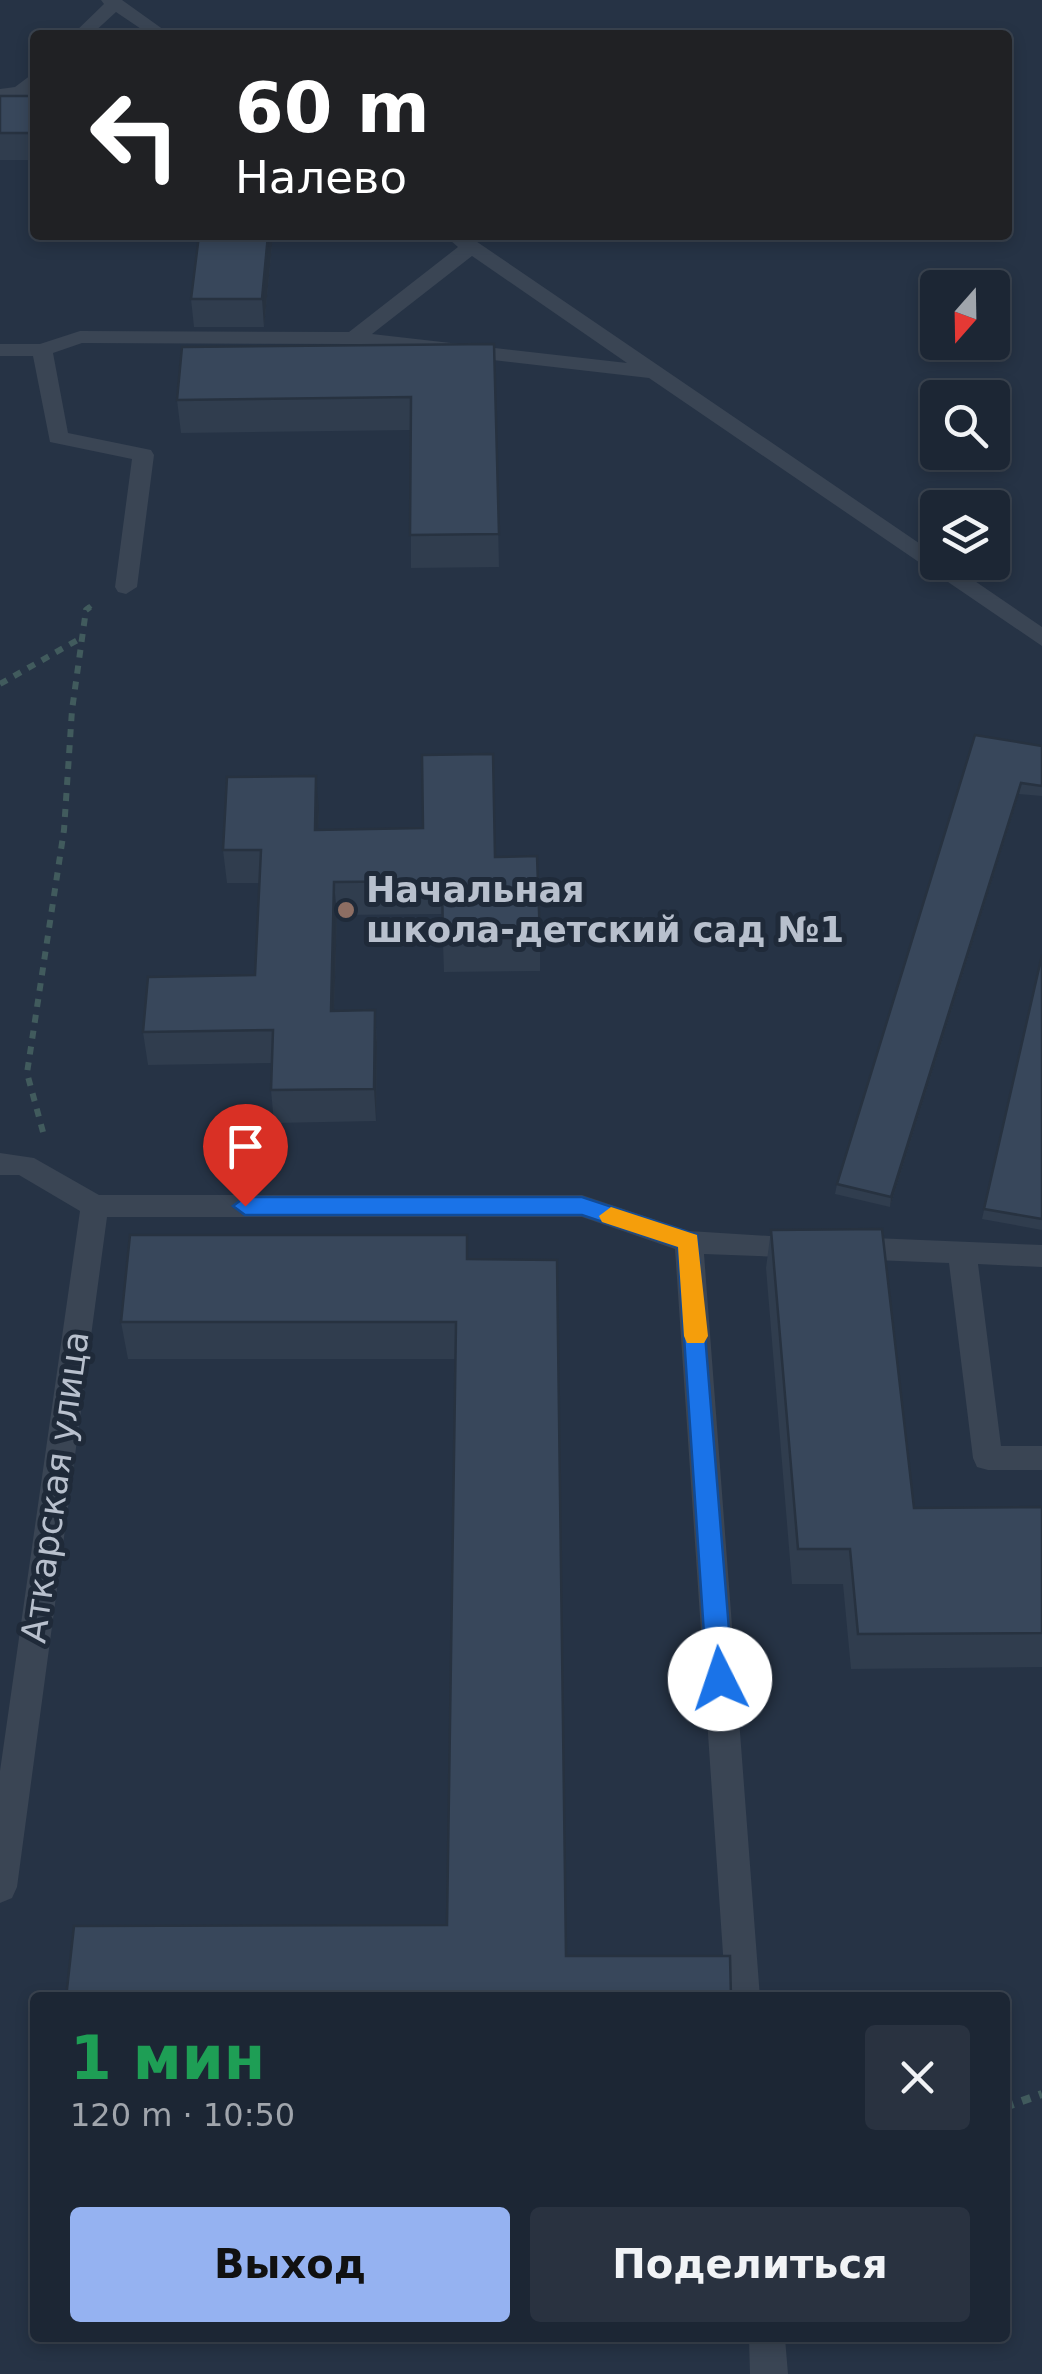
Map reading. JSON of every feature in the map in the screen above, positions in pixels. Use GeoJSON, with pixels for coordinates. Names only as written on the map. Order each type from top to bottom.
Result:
{"type":"FeatureCollection","features":[{"type":"Feature","properties":{"kind":"lane"},"geometry":{"type":"LineString","coordinates":[[85,30],[113,2],[155,30]]}},
{"type":"Feature","properties":{"kind":"lane"},"geometry":{"type":"LineString","coordinates":[[0,95],[20,91],[30,82]]}},
{"type":"Feature","properties":{"kind":"lane"},"geometry":{"type":"LineString","coordinates":[[354,338],[462,241],[1042,638]]}},
{"type":"Feature","properties":{"kind":"lane"},"geometry":{"type":"LineString","coordinates":[[0,350],[42,350],[80,336],[354,338],[654,372]]}},
{"type":"Feature","properties":{"kind":"lane"},"geometry":{"type":"LineString","coordinates":[[42,350],[58,437],[143,455],[126,587]]}},
{"type":"Feature","properties":{"kind":"lane"},"geometry":{"type":"LineString","coordinates":[[0,1164],[24,1165],[95,1206],[582,1206],[689,1242],[1042,1256]]}},
{"type":"Feature","properties":{"kind":"lane","name":"Аткарская улица"},"geometry":{"type":"LineString","coordinates":[[0,1887],[8,1756],[95,1206]]}},
{"type":"Feature","properties":{"kind":"lane"},"geometry":{"type":"LineString","coordinates":[[689,1242],[743,1992]]}},
{"type":"Feature","properties":{"kind":"lane"},"geometry":{"type":"LineString","coordinates":[[962,1253],[988,1458],[1042,1458]]}},
{"type":"Feature","properties":{"kind":"lane"},"geometry":{"type":"LineString","coordinates":[[766,2342],[769,2374]]}},
{"type":"Feature","properties":{"kind":"path"},"geometry":{"type":"LineString","coordinates":[[48,1143],[36,1114],[27,1073],[62,848],[72,710],[82,638],[86,610],[108,590],[126,587]]}},
{"type":"Feature","properties":{"kind":"path"},"geometry":{"type":"LineString","coordinates":[[0,684],[82,638]]}},
{"type":"Feature","properties":{"kind":"path"},"geometry":{"type":"LineString","coordinates":[[1010,2104],[1042,2094]]}},
{"type":"Feature","properties":{"kind":"building"},"geometry":{"type":"Polygon","coordinates":[[[0,96],[30,96],[30,133],[0,133],[0,96]]]}},
{"type":"Feature","properties":{"kind":"building"},"geometry":{"type":"Polygon","coordinates":[[[198,240],[268,240],[262,299],[191,299],[198,240]]]}},
{"type":"Feature","properties":{"kind":"building"},"geometry":{"type":"Polygon","coordinates":[[[494,344],[499,534],[410,535],[411,397],[177,400],[182,347],[494,344]]]}},
{"type":"Feature","properties":{"kind":"building"},"geometry":{"type":"Polygon","coordinates":[[[975,735],[1042,746],[1042,786],[1021,783],[891,1197],[837,1184],[975,735]]]}},
{"type":"Feature","properties":{"kind":"building"},"geometry":{"type":"Polygon","coordinates":[[[493,754],[495,857],[537,856],[540,938],[443,939],[442,881],[334,882],[331,1011],[375,1010],[374,1089],[271,1090],[273,1030],[143,1032],[148,977],[255,975],[261,850],[223,850],[227,777],[316,776],[315,830],[423,828],[422,755],[493,754]]]}},
{"type":"Feature","properties":{"kind":"building"},"geometry":{"type":"Polygon","coordinates":[[[1042,955],[1042,1219],[984,1209],[1042,955]]]}},
{"type":"Feature","properties":{"kind":"building"},"geometry":{"type":"Polygon","coordinates":[[[882,1229],[914,1508],[1042,1507],[1042,1633],[858,1634],[850,1549],[798,1549],[771,1230],[882,1229]]]}},
{"type":"Feature","properties":{"kind":"building"},"geometry":{"type":"Polygon","coordinates":[[[130,1235],[467,1235],[467,1259],[557,1260],[566,1956],[730,1956],[731,1992],[67,1992],[74,1926],[447,1925],[456,1322],[121,1322],[130,1235]]]}},
{"type":"Feature","properties":{"kind":"slow traffic"},"geometry":{"type":"LineString","coordinates":[[611,1216],[689,1242],[696,1336]]}},
{"type":"Feature","properties":{"kind":"place","name":"Начальная школа-детский сад №1"},"geometry":{"type":"Point","coordinates":[346,910]}},
{"type":"Feature","properties":{"kind":"route"},"geometry":{"type":"LineString","coordinates":[[245,1206],[582,1206],[689,1242],[720,1679]]}}]}
